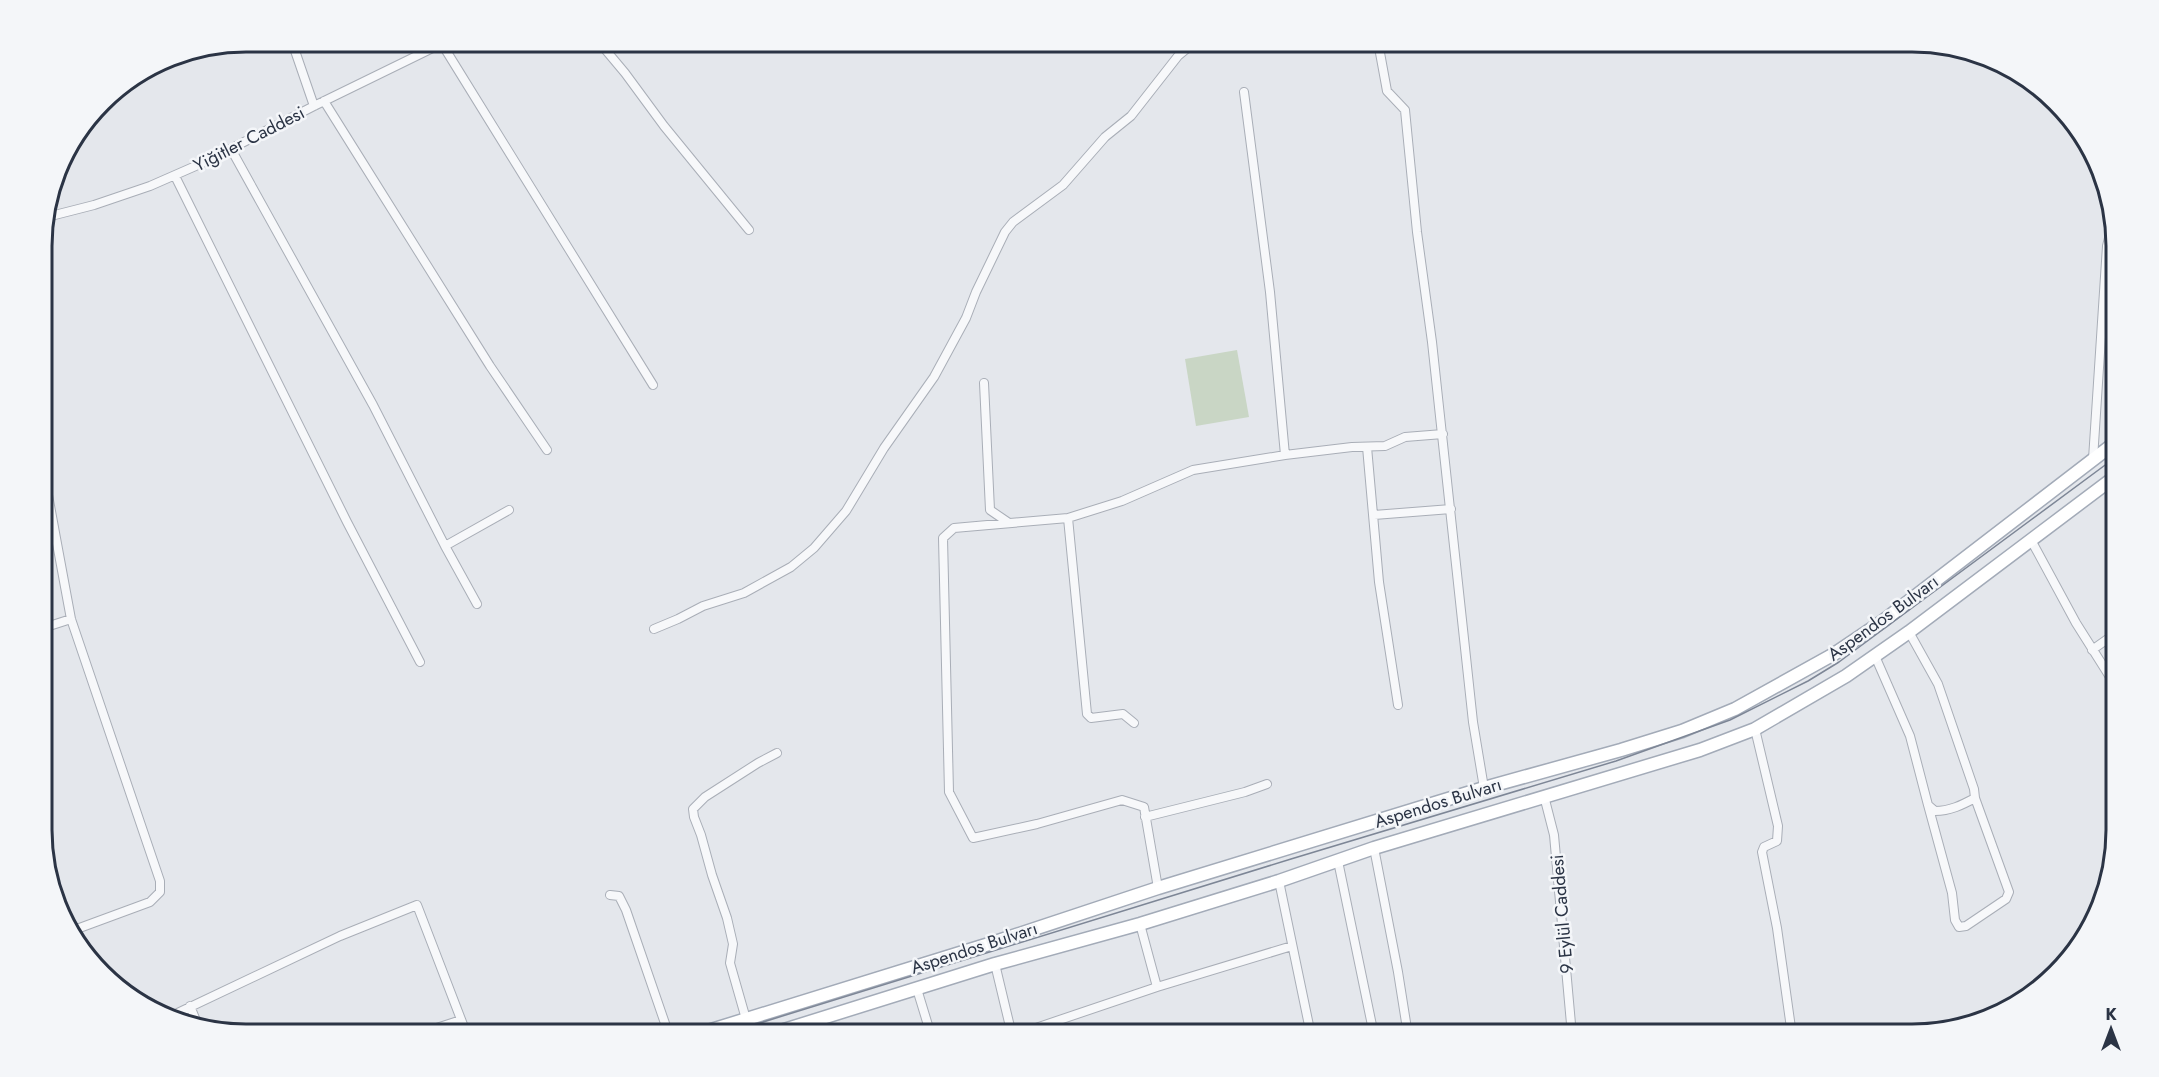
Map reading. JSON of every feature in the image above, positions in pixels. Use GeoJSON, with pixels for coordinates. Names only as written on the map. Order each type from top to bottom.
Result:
{"type":"FeatureCollection","features":[{"type":"Feature","properties":{"kind":"main road","name":"Aspendos Bulvarı"},"geometry":{"type":"LineString","coordinates":[[730,1024],[989,944],[1158,888],[1682,731],[1735,709],[1834,654],[1883,621],[2106,449]]}},
{"type":"Feature","properties":{"kind":"main road","name":"Aspendos Bulvarı"},"geometry":{"type":"LineString","coordinates":[[804,1024],[995,964],[1140,924],[1279,881],[1374,848],[1700,750],[1755,729],[1875,656],[2031,540],[2106,488]]}},
{"type":"Feature","properties":{"kind":"street"},"geometry":{"type":"LineString","coordinates":[[295,52],[314,106]]}},
{"type":"Feature","properties":{"kind":"street","name":"Yiğitler Caddesi"},"geometry":{"type":"LineString","coordinates":[[55,215],[94,205],[175,176],[425,52]]}},
{"type":"Feature","properties":{"kind":"street"},"geometry":{"type":"LineString","coordinates":[[449,52],[653,385]]}},
{"type":"Feature","properties":{"kind":"street"},"geometry":{"type":"LineString","coordinates":[[607,52],[749,230]]}},
{"type":"Feature","properties":{"kind":"street"},"geometry":{"type":"LineString","coordinates":[[654,629],[703,606],[744,593],[790,567],[813,548],[846,512],[884,448],[925,390],[966,318],[1005,232],[1013,222],[1063,185],[1105,137],[1131,116],[1183,52]]}},
{"type":"Feature","properties":{"kind":"street"},"geometry":{"type":"LineString","coordinates":[[1380,52],[1387,92],[1405,110],[1417,232],[1443,434],[1473,722],[1484,789]]}},
{"type":"Feature","properties":{"kind":"street"},"geometry":{"type":"LineString","coordinates":[[1244,92],[1270,292],[1285,455]]}},
{"type":"Feature","properties":{"kind":"street"},"geometry":{"type":"LineString","coordinates":[[324,101],[490,366],[547,450]]}},
{"type":"Feature","properties":{"kind":"street"},"geometry":{"type":"LineString","coordinates":[[231,149],[373,405],[477,604]]}},
{"type":"Feature","properties":{"kind":"street"},"geometry":{"type":"LineString","coordinates":[[175,176],[347,522],[420,662]]}},
{"type":"Feature","properties":{"kind":"street"},"geometry":{"type":"LineString","coordinates":[[2093,459],[2106,261]]}},
{"type":"Feature","properties":{"kind":"street"},"geometry":{"type":"LineString","coordinates":[[984,383],[990,510],[1009,524]]}},
{"type":"Feature","properties":{"kind":"street"},"geometry":{"type":"LineString","coordinates":[[1158,888],[1144,807],[1122,800],[1037,824],[973,838],[949,792],[943,538],[954,528],[1068,518],[1122,501],[1193,470],[1285,455],[1352,447],[1385,446],[1405,436],[1443,434]]}},
{"type":"Feature","properties":{"kind":"street"},"geometry":{"type":"LineString","coordinates":[[1367,447],[1379,582],[1398,705]]}},
{"type":"Feature","properties":{"kind":"street"},"geometry":{"type":"LineString","coordinates":[[1374,515],[1451,509]]}},
{"type":"Feature","properties":{"kind":"street"},"geometry":{"type":"LineString","coordinates":[[445,546],[509,510]]}},
{"type":"Feature","properties":{"kind":"street"},"geometry":{"type":"LineString","coordinates":[[1068,518],[1087,714],[1091,718],[1123,714],[1134,723]]}},
{"type":"Feature","properties":{"kind":"street"},"geometry":{"type":"LineString","coordinates":[[53,519],[71,619],[152,857],[160,892],[150,902],[80,928]]}},
{"type":"Feature","properties":{"kind":"street"},"geometry":{"type":"LineString","coordinates":[[2031,540],[2076,623],[2106,671]]}},
{"type":"Feature","properties":{"kind":"street"},"geometry":{"type":"LineString","coordinates":[[52,625],[71,619]]}},
{"type":"Feature","properties":{"kind":"street"},"geometry":{"type":"LineString","coordinates":[[1875,656],[1910,736],[1952,893],[1955,920],[1959,927],[1966,926],[2006,899],[2009,892],[1975,798],[1974,789],[1938,684],[1909,632]]}},
{"type":"Feature","properties":{"kind":"street"},"geometry":{"type":"LineString","coordinates":[[2092,650],[2106,640]]}},
{"type":"Feature","properties":{"kind":"street"},"geometry":{"type":"LineString","coordinates":[[1755,729],[1778,825],[1777,841],[1764,847],[1762,852],[1779,940],[1790,1024]]}},
{"type":"Feature","properties":{"kind":"street"},"geometry":{"type":"LineString","coordinates":[[746,1019],[730,963],[733,944],[727,918],[693,808],[705,797],[777,753]]}},
{"type":"Feature","properties":{"kind":"street"},"geometry":{"type":"LineString","coordinates":[[1145,816],[1245,792],[1267,784]]}},
{"type":"Feature","properties":{"kind":"street","name":"9 Eylül Caddesi"},"geometry":{"type":"LineString","coordinates":[[1544,796],[1554,834],[1571,1024]]}},
{"type":"Feature","properties":{"kind":"street"},"geometry":{"type":"LineString","coordinates":[[1928,805],[1935,811],[1945,811],[1975,798]]}},
{"type":"Feature","properties":{"kind":"street"},"geometry":{"type":"LineString","coordinates":[[1374,848],[1406,1024]]}},
{"type":"Feature","properties":{"kind":"street"},"geometry":{"type":"LineString","coordinates":[[1338,861],[1372,1024]]}},
{"type":"Feature","properties":{"kind":"street"},"geometry":{"type":"LineString","coordinates":[[1279,881],[1309,1024]]}},
{"type":"Feature","properties":{"kind":"street"},"geometry":{"type":"LineString","coordinates":[[610,895],[619,896],[626,910],[665,1024]]}},
{"type":"Feature","properties":{"kind":"street"},"geometry":{"type":"LineString","coordinates":[[179,1012],[340,936],[417,905],[463,1024]]}},
{"type":"Feature","properties":{"kind":"street"},"geometry":{"type":"LineString","coordinates":[[1140,924],[1157,987]]}},
{"type":"Feature","properties":{"kind":"street"},"geometry":{"type":"LineString","coordinates":[[1046,1024],[1292,946]]}},
{"type":"Feature","properties":{"kind":"street"},"geometry":{"type":"LineString","coordinates":[[995,964],[1010,1024]]}},
{"type":"Feature","properties":{"kind":"street"},"geometry":{"type":"LineString","coordinates":[[917,989],[928,1024]]}},
{"type":"Feature","properties":{"kind":"street"},"geometry":{"type":"LineString","coordinates":[[190,1006],[195,1017]]}},
{"type":"Feature","properties":{"kind":"street"},"geometry":{"type":"LineString","coordinates":[[449,1024],[461,1020]]}},
{"type":"Feature","properties":{"kind":"green space"},"geometry":{"type":"Polygon","coordinates":[[[1237,350],[1249,417],[1196,426],[1185,359],[1237,350]]]}},
{"type":"Feature","properties":{"kind":"tram line"},"geometry":{"type":"LineString","coordinates":[[757,1024],[1616,761],[1730,720],[1808,681],[1839,662],[2106,464]]}}]}
